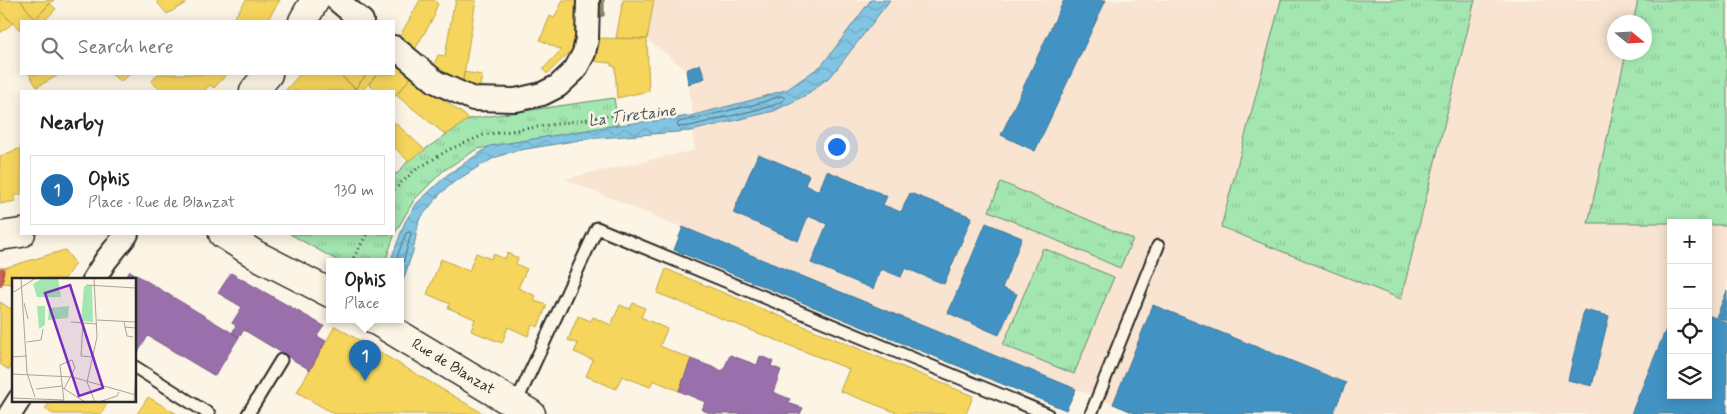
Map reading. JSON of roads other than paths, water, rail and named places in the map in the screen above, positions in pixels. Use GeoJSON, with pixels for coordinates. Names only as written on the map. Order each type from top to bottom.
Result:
{"type":"FeatureCollection","features":[{"type":"Feature","properties":{"kind":"street"},"geometry":{"type":"LineString","coordinates":[[304,20],[315,0]]}},
{"type":"Feature","properties":{"kind":"street"},"geometry":{"type":"LineString","coordinates":[[337,0],[361,20]]}},
{"type":"Feature","properties":{"kind":"street"},"geometry":{"type":"LineString","coordinates":[[395,48],[436,82],[473,99],[516,100],[542,94],[558,86],[574,70],[584,53],[587,39],[588,0]]}},
{"type":"Feature","properties":{"kind":"street"},"geometry":{"type":"LineString","coordinates":[[255,90],[267,75]]}},
{"type":"Feature","properties":{"kind":"street"},"geometry":{"type":"LineString","coordinates":[[0,236],[20,233]]}},
{"type":"Feature","properties":{"kind":"street"},"geometry":{"type":"LineString","coordinates":[[95,278],[126,235]]}},
{"type":"Feature","properties":{"kind":"street"},"geometry":{"type":"LineString","coordinates":[[225,235],[256,255],[326,291]]}},
{"type":"Feature","properties":{"kind":"street","name":"Rue de Blanzat"},"geometry":{"type":"LineString","coordinates":[[380,323],[523,409]]}},
{"type":"Feature","properties":{"kind":"street"},"geometry":{"type":"LineString","coordinates":[[10,414],[18,402]]}},
{"type":"Feature","properties":{"kind":"lane"},"geometry":{"type":"LineString","coordinates":[[523,409],[597,228],[1047,414]]}},
{"type":"Feature","properties":{"kind":"lane"},"geometry":{"type":"LineString","coordinates":[[1091,414],[1158,246]]}},
{"type":"Feature","properties":{"kind":"lane"},"geometry":{"type":"LineString","coordinates":[[248,414],[281,360]]}},
{"type":"Feature","properties":{"kind":"lane"},"geometry":{"type":"LineString","coordinates":[[136,368],[209,414]]}},
{"type":"Feature","properties":{"kind":"water"},"geometry":{"type":"Polygon","coordinates":[[[871,0],[890,0],[832,75],[806,95],[774,111],[691,131],[586,139],[514,151],[494,158],[454,182],[440,194],[419,220],[413,251],[404,277],[404,258],[392,258],[405,222],[417,203],[447,175],[490,146],[618,125],[690,116],[788,89],[822,65],[871,0]]]}},
{"type":"Feature","properties":{"kind":"place","name":"Ophis"},"geometry":{"type":"Point","coordinates":[365,381]}},
{"type":"Feature","properties":{"kind":"water label","name":"La Tiretaine"},"geometry":{"type":"Point","coordinates":[632,116]}}]}
